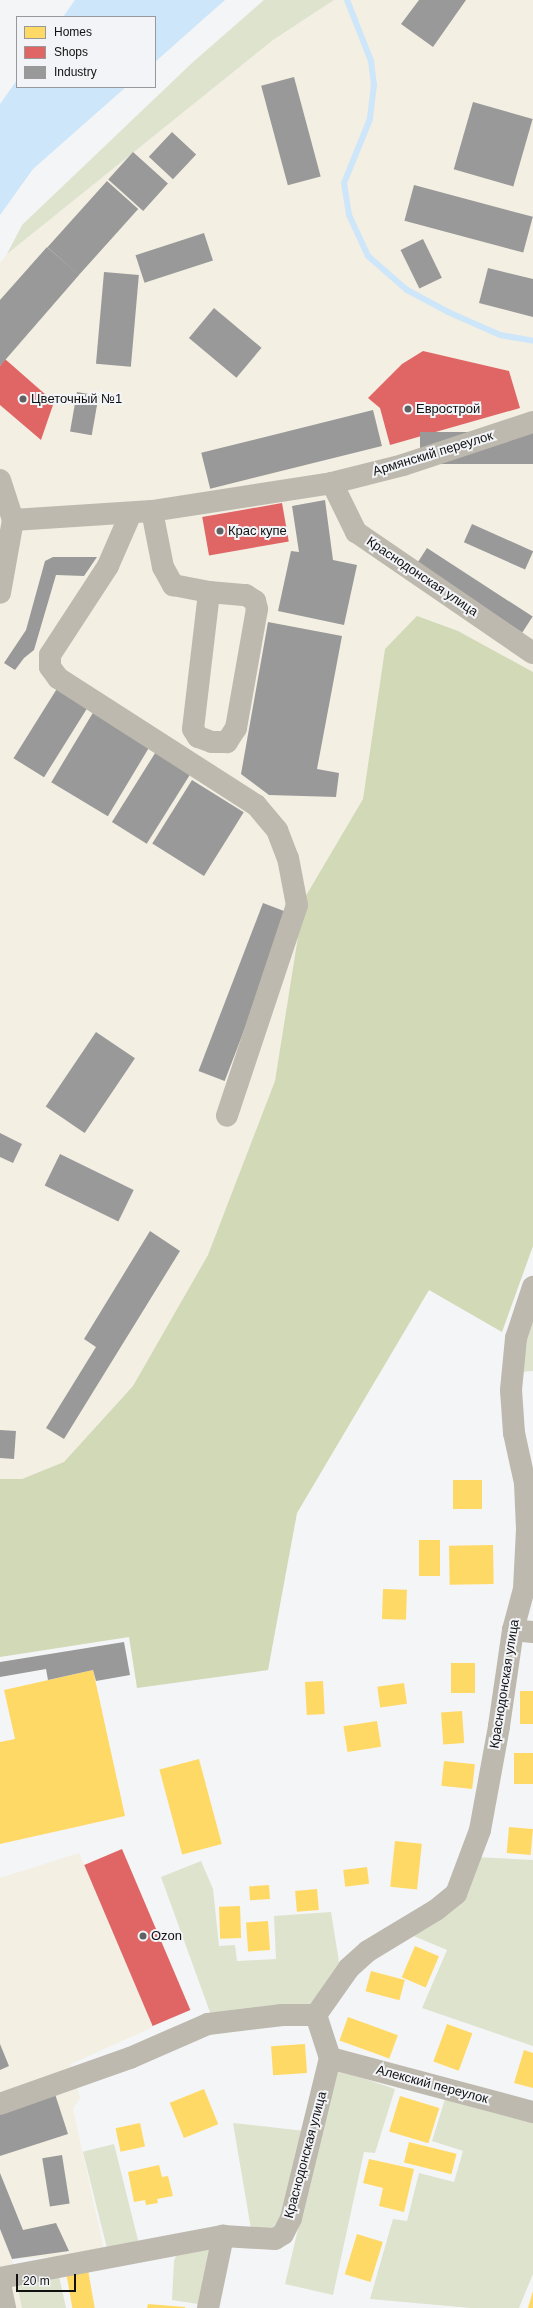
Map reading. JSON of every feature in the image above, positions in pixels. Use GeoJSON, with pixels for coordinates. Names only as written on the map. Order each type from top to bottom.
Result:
{"type":"FeatureCollection","features":[{"type":"Feature","properties":{"kind":"street","name":"Армянский переулок"},"geometry":{"type":"LineString","coordinates":[[13,520],[152,511],[332,483],[403,465],[533,422]]}},
{"type":"Feature","properties":{"kind":"street"},"geometry":{"type":"LineString","coordinates":[[0,480],[13,520],[0,593]]}},
{"type":"Feature","properties":{"kind":"street","name":"Краснодонская улица"},"geometry":{"type":"LineString","coordinates":[[332,483],[356,532],[533,653]]}},
{"type":"Feature","properties":{"kind":"street"},"geometry":{"type":"LineString","coordinates":[[152,511],[167,578],[173,585],[209,592],[246,595],[255,601],[257,609],[236,728],[228,742],[212,742],[198,737],[193,729],[209,592]]}},
{"type":"Feature","properties":{"kind":"street"},"geometry":{"type":"LineString","coordinates":[[131,512],[108,566],[50,655],[50,667],[58,678],[256,805],[277,830],[288,858],[297,905],[227,1116]]}},
{"type":"Feature","properties":{"kind":"street","name":"Краснодонская улица"},"geometry":{"type":"LineString","coordinates":[[316,2015],[354,1964],[368,1951],[436,1910],[456,1894],[480,1830],[499,1726],[523,1631],[527,1529],[525,1483],[514,1433],[511,1390],[516,1338],[533,1287]]}},
{"type":"Feature","properties":{"kind":"street"},"geometry":{"type":"LineString","coordinates":[[0,2104],[130,2058],[208,2024],[282,2015],[316,2015],[330,2058]]}},
{"type":"Feature","properties":{"kind":"street","name":"Краснодонская улица"},"geometry":{"type":"LineString","coordinates":[[0,2278],[223,2236],[275,2239],[283,2234],[291,2218],[300,2187],[330,2058]]}},
{"type":"Feature","properties":{"kind":"street","name":"Алекский переулок"},"geometry":{"type":"LineString","coordinates":[[330,2058],[533,2112]]}},
{"type":"Feature","properties":{"kind":"street"},"geometry":{"type":"LineString","coordinates":[[208,2308],[223,2236]]}},
{"type":"Feature","properties":{"kind":"street"},"geometry":{"type":"LineString","coordinates":[[0,2284],[5,2308]]}},
{"type":"Feature","properties":{"kind":"shaded area"},"geometry":{"type":"Polygon","coordinates":[[[334,0],[533,0],[533,672],[458,631],[385,649],[363,799],[304,899],[275,1081],[208,1255],[133,1386],[64,1462],[22,1479],[0,1479],[0,263],[7,254],[273,40],[334,0]]]}},
{"type":"Feature","properties":{"kind":"shaded area"},"geometry":{"type":"Polygon","coordinates":[[[79,1853],[153,2027],[71,2064],[80,2098],[73,2109],[105,2254],[12,2259],[22,2308],[0,2308],[0,1878],[79,1853]]]}},
{"type":"Feature","properties":{"kind":"green space"},"geometry":{"type":"Polygon","coordinates":[[[264,0],[334,0],[273,40],[7,254],[22,225],[193,62],[264,0]]]}},
{"type":"Feature","properties":{"kind":"green space"},"geometry":{"type":"Polygon","coordinates":[[[417,616],[458,631],[533,672],[533,1246],[502,1332],[429,1290],[297,1513],[268,1670],[137,1688],[129,1637],[0,1657],[0,1479],[22,1479],[64,1462],[133,1386],[208,1255],[275,1081],[304,899],[363,799],[385,649],[417,616]]]}},
{"type":"Feature","properties":{"kind":"green space"},"geometry":{"type":"Polygon","coordinates":[[[533,1315],[533,1371],[520,1372],[521,1340],[533,1315]]]}},
{"type":"Feature","properties":{"kind":"green space"},"geometry":{"type":"Polygon","coordinates":[[[475,1857],[533,1860],[533,2046],[422,2008],[447,1950],[411,1935],[475,1857]]]}},
{"type":"Feature","properties":{"kind":"green space"},"geometry":{"type":"Polygon","coordinates":[[[201,1861],[213,1889],[219,1946],[235,1945],[237,1961],[276,1959],[274,1916],[331,1912],[340,1968],[313,2010],[211,2015],[161,1877],[201,1861]]]}},
{"type":"Feature","properties":{"kind":"green space"},"geometry":{"type":"Polygon","coordinates":[[[336,2069],[395,2089],[375,2153],[364,2152],[333,2295],[285,2284],[336,2069]]]}},
{"type":"Feature","properties":{"kind":"green space"},"geometry":{"type":"Polygon","coordinates":[[[446,2096],[533,2121],[533,2274],[519,2308],[471,2308],[370,2299],[393,2219],[407,2221],[419,2173],[454,2182],[463,2151],[432,2141],[446,2096]]]}},
{"type":"Feature","properties":{"kind":"green space"},"geometry":{"type":"Polygon","coordinates":[[[233,2123],[305,2131],[293,2194],[272,2230],[251,2229],[233,2123]]]}},
{"type":"Feature","properties":{"kind":"green space"},"geometry":{"type":"Polygon","coordinates":[[[114,2144],[139,2245],[108,2253],[83,2152],[114,2144]]]}},
{"type":"Feature","properties":{"kind":"green space"},"geometry":{"type":"Polygon","coordinates":[[[215,2246],[204,2305],[172,2300],[174,2261],[178,2251],[215,2246]]]}},
{"type":"Feature","properties":{"kind":"green space"},"geometry":{"type":"Polygon","coordinates":[[[59,2276],[66,2308],[22,2308],[17,2285],[59,2276]]]}},
{"type":"Feature","properties":{"kind":"water"},"geometry":{"type":"Polygon","coordinates":[[[75,0],[225,0],[156,61],[156,16],[64,16],[75,0]]]}},
{"type":"Feature","properties":{"kind":"water"},"geometry":{"type":"Polygon","coordinates":[[[16,81],[16,88],[125,88],[33,169],[0,215],[0,104],[16,81]]]}},
{"type":"Feature","properties":{"kind":"building: Homes"},"geometry":{"type":"Polygon","coordinates":[[[453,1480],[482,1480],[482,1509],[453,1509],[453,1480]]]}},
{"type":"Feature","properties":{"kind":"building: Homes"},"geometry":{"type":"Polygon","coordinates":[[[419,1540],[440,1540],[440,1576],[419,1576],[419,1540]]]}},
{"type":"Feature","properties":{"kind":"building: Homes"},"geometry":{"type":"Polygon","coordinates":[[[493,1545],[494,1584],[450,1585],[449,1546],[493,1545]]]}},
{"type":"Feature","properties":{"kind":"building: Homes"},"geometry":{"type":"Polygon","coordinates":[[[383,1589],[407,1590],[406,1620],[382,1619],[383,1589]]]}},
{"type":"Feature","properties":{"kind":"building: Homes"},"geometry":{"type":"Polygon","coordinates":[[[451,1663],[475,1663],[475,1693],[451,1693],[451,1663]]]}},
{"type":"Feature","properties":{"kind":"building: Homes"},"geometry":{"type":"Polygon","coordinates":[[[93,1670],[125,1816],[0,1844],[0,1742],[15,1739],[4,1690],[93,1670]]]}},
{"type":"Feature","properties":{"kind":"building: Homes"},"geometry":{"type":"Polygon","coordinates":[[[323,1681],[325,1714],[307,1715],[305,1682],[323,1681]]]}},
{"type":"Feature","properties":{"kind":"building: Homes"},"geometry":{"type":"Polygon","coordinates":[[[404,1683],[407,1704],[380,1708],[377,1687],[404,1683]]]}},
{"type":"Feature","properties":{"kind":"building: Homes"},"geometry":{"type":"Polygon","coordinates":[[[520,1691],[533,1691],[533,1724],[520,1724],[520,1691]]]}},
{"type":"Feature","properties":{"kind":"building: Homes"},"geometry":{"type":"Polygon","coordinates":[[[462,1711],[464,1743],[443,1744],[441,1712],[462,1711]]]}},
{"type":"Feature","properties":{"kind":"building: Homes"},"geometry":{"type":"Polygon","coordinates":[[[377,1721],[381,1747],[347,1752],[343,1726],[377,1721]]]}},
{"type":"Feature","properties":{"kind":"building: Homes"},"geometry":{"type":"Polygon","coordinates":[[[514,1753],[533,1753],[533,1784],[514,1784],[514,1753]]]}},
{"type":"Feature","properties":{"kind":"building: Homes"},"geometry":{"type":"Polygon","coordinates":[[[199,1759],[222,1844],[182,1855],[159,1770],[199,1759]]]}},
{"type":"Feature","properties":{"kind":"building: Homes"},"geometry":{"type":"Polygon","coordinates":[[[444,1761],[475,1764],[472,1789],[441,1786],[444,1761]]]}},
{"type":"Feature","properties":{"kind":"building: Homes"},"geometry":{"type":"Polygon","coordinates":[[[509,1827],[533,1829],[531,1855],[507,1853],[509,1827]]]}},
{"type":"Feature","properties":{"kind":"building: Homes"},"geometry":{"type":"Polygon","coordinates":[[[395,1841],[422,1844],[417,1890],[390,1887],[395,1841]]]}},
{"type":"Feature","properties":{"kind":"building: Homes"},"geometry":{"type":"Polygon","coordinates":[[[367,1867],[369,1884],[345,1887],[343,1870],[367,1867]]]}},
{"type":"Feature","properties":{"kind":"building: Homes"},"geometry":{"type":"Polygon","coordinates":[[[269,1885],[270,1899],[250,1900],[249,1886],[269,1885]]]}},
{"type":"Feature","properties":{"kind":"building: Homes"},"geometry":{"type":"Polygon","coordinates":[[[317,1889],[319,1910],[297,1912],[295,1891],[317,1889]]]}},
{"type":"Feature","properties":{"kind":"building: Homes"},"geometry":{"type":"Polygon","coordinates":[[[240,1906],[241,1938],[220,1939],[219,1907],[240,1906]]]}},
{"type":"Feature","properties":{"kind":"building: Homes"},"geometry":{"type":"Polygon","coordinates":[[[268,1921],[270,1950],[248,1951],[246,1923],[268,1921]]]}},
{"type":"Feature","properties":{"kind":"building: Homes"},"geometry":{"type":"Polygon","coordinates":[[[415,1946],[439,1956],[426,1987],[402,1977],[415,1946]]]}},
{"type":"Feature","properties":{"kind":"building: Homes"},"geometry":{"type":"Polygon","coordinates":[[[371,1971],[405,1980],[399,2000],[366,1991],[371,1971]]]}},
{"type":"Feature","properties":{"kind":"building: Homes"},"geometry":{"type":"Polygon","coordinates":[[[348,2017],[398,2035],[389,2059],[339,2040],[348,2017]]]}},
{"type":"Feature","properties":{"kind":"building: Homes"},"geometry":{"type":"Polygon","coordinates":[[[447,2024],[472,2033],[459,2071],[433,2062],[447,2024]]]}},
{"type":"Feature","properties":{"kind":"building: Homes"},"geometry":{"type":"Polygon","coordinates":[[[305,2044],[307,2073],[273,2075],[271,2046],[305,2044]]]}},
{"type":"Feature","properties":{"kind":"building: Homes"},"geometry":{"type":"Polygon","coordinates":[[[524,2050],[533,2053],[533,2088],[514,2083],[524,2050]]]}},
{"type":"Feature","properties":{"kind":"building: Homes"},"geometry":{"type":"Polygon","coordinates":[[[204,2089],[218,2124],[184,2138],[170,2103],[204,2089]]]}},
{"type":"Feature","properties":{"kind":"building: Homes"},"geometry":{"type":"Polygon","coordinates":[[[400,2096],[439,2108],[428,2143],[389,2131],[400,2096]]]}},
{"type":"Feature","properties":{"kind":"building: Homes"},"geometry":{"type":"Polygon","coordinates":[[[140,2123],[145,2146],[121,2152],[116,2128],[140,2123]]]}},
{"type":"Feature","properties":{"kind":"building: Homes"},"geometry":{"type":"Polygon","coordinates":[[[409,2142],[457,2154],[451,2174],[404,2162],[409,2142]]]}},
{"type":"Feature","properties":{"kind":"building: Homes"},"geometry":{"type":"Polygon","coordinates":[[[369,2159],[414,2169],[404,2212],[379,2206],[383,2188],[363,2183],[369,2159]]]}},
{"type":"Feature","properties":{"kind":"building: Homes"},"geometry":{"type":"Polygon","coordinates":[[[159,2165],[162,2177],[168,2176],[173,2196],[157,2199],[158,2203],[146,2205],[145,2200],[134,2202],[128,2172],[159,2165]]]}},
{"type":"Feature","properties":{"kind":"building: Homes"},"geometry":{"type":"Polygon","coordinates":[[[357,2234],[383,2242],[371,2282],[345,2274],[357,2234]]]}},
{"type":"Feature","properties":{"kind":"building: Homes"},"geometry":{"type":"Polygon","coordinates":[[[88,2270],[95,2308],[72,2308],[66,2274],[88,2270]]]}},
{"type":"Feature","properties":{"kind":"building: Homes"},"geometry":{"type":"Polygon","coordinates":[[[533,2291],[533,2308],[528,2308],[533,2291]]]}},
{"type":"Feature","properties":{"kind":"building: Homes"},"geometry":{"type":"Polygon","coordinates":[[[148,2304],[185,2307],[185,2308],[147,2308],[148,2304]]]}},
{"type":"Feature","properties":{"kind":"building: Shops"},"geometry":{"type":"Polygon","coordinates":[[[423,351],[509,371],[520,408],[390,445],[380,408],[368,398],[402,364],[423,351]]]}},
{"type":"Feature","properties":{"kind":"building: Shops"},"geometry":{"type":"Polygon","coordinates":[[[5,359],[54,402],[41,440],[0,405],[0,366],[5,359]]]}},
{"type":"Feature","properties":{"kind":"building: Shops"},"geometry":{"type":"Polygon","coordinates":[[[282,503],[289,541],[209,555],[202,517],[282,503]]]}},
{"type":"Feature","properties":{"kind":"building: Shops"},"geometry":{"type":"Polygon","coordinates":[[[122,1849],[190,2010],[153,2026],[84,1865],[122,1849]]]}},
{"type":"Feature","properties":{"kind":"building: Industry"},"geometry":{"type":"Polygon","coordinates":[[[419,0],[466,0],[433,47],[401,24],[419,0]]]}},
{"type":"Feature","properties":{"kind":"building: Industry"},"geometry":{"type":"Polygon","coordinates":[[[294,77],[321,176],[288,185],[261,86],[294,77]]]}},
{"type":"Feature","properties":{"kind":"building: Industry"},"geometry":{"type":"Polygon","coordinates":[[[473,102],[533,119],[513,186],[454,169],[473,102]]]}},
{"type":"Feature","properties":{"kind":"building: Industry"},"geometry":{"type":"Polygon","coordinates":[[[172,132],[196,155],[173,179],[149,157],[172,132]]]}},
{"type":"Feature","properties":{"kind":"building: Industry"},"geometry":{"type":"Polygon","coordinates":[[[133,152],[168,183],[143,211],[108,179],[133,152]]]}},
{"type":"Feature","properties":{"kind":"building: Industry"},"geometry":{"type":"Polygon","coordinates":[[[107,181],[138,209],[79,275],[47,247],[107,181]]]}},
{"type":"Feature","properties":{"kind":"building: Industry"},"geometry":{"type":"Polygon","coordinates":[[[414,185],[533,217],[523,253],[404,221],[414,185]]]}},
{"type":"Feature","properties":{"kind":"building: Industry"},"geometry":{"type":"Polygon","coordinates":[[[204,233],[213,261],[144,283],[136,255],[204,233]]]}},
{"type":"Feature","properties":{"kind":"building: Industry"},"geometry":{"type":"Polygon","coordinates":[[[423,239],[442,278],[419,289],[401,250],[423,239]]]}},
{"type":"Feature","properties":{"kind":"building: Industry"},"geometry":{"type":"Polygon","coordinates":[[[47,247],[79,275],[0,366],[0,300],[47,247]]]}},
{"type":"Feature","properties":{"kind":"building: Industry"},"geometry":{"type":"Polygon","coordinates":[[[488,268],[533,279],[533,317],[479,303],[488,268]]]}},
{"type":"Feature","properties":{"kind":"building: Industry"},"geometry":{"type":"Polygon","coordinates":[[[104,272],[139,275],[131,367],[96,364],[104,272]]]}},
{"type":"Feature","properties":{"kind":"building: Industry"},"geometry":{"type":"Polygon","coordinates":[[[214,308],[261,348],[236,378],[189,338],[214,308]]]}},
{"type":"Feature","properties":{"kind":"building: Industry"},"geometry":{"type":"Polygon","coordinates":[[[77,392],[99,396],[92,435],[70,431],[77,392]]]}},
{"type":"Feature","properties":{"kind":"building: Industry"},"geometry":{"type":"Polygon","coordinates":[[[373,410],[382,446],[210,489],[201,453],[373,410]]]}},
{"type":"Feature","properties":{"kind":"building: Industry"},"geometry":{"type":"Polygon","coordinates":[[[420,432],[533,432],[533,464],[420,464],[420,432]]]}},
{"type":"Feature","properties":{"kind":"building: Industry"},"geometry":{"type":"Polygon","coordinates":[[[325,500],[333,560],[357,565],[344,625],[278,611],[291,551],[299,552],[292,506],[325,500]]]}},
{"type":"Feature","properties":{"kind":"building: Industry"},"geometry":{"type":"Polygon","coordinates":[[[472,524],[533,551],[525,570],[464,542],[472,524]]]}},
{"type":"Feature","properties":{"kind":"building: Industry"},"geometry":{"type":"Polygon","coordinates":[[[427,548],[533,617],[522,633],[417,564],[427,548]]]}},
{"type":"Feature","properties":{"kind":"building: Industry"},"geometry":{"type":"Polygon","coordinates":[[[53,557],[97,557],[84,576],[56,575],[34,650],[24,658],[15,670],[4,663],[26,630],[45,561],[53,557]]]}},
{"type":"Feature","properties":{"kind":"building: Industry"},"geometry":{"type":"Polygon","coordinates":[[[268,622],[342,636],[317,769],[339,773],[336,797],[269,795],[241,774],[268,622]]]}},
{"type":"Feature","properties":{"kind":"building: Industry"},"geometry":{"type":"Polygon","coordinates":[[[58,687],[89,706],[44,777],[13,758],[58,687]]]}},
{"type":"Feature","properties":{"kind":"building: Industry"},"geometry":{"type":"Polygon","coordinates":[[[94,711],[151,745],[108,816],[51,782],[94,711]]]}},
{"type":"Feature","properties":{"kind":"building: Industry"},"geometry":{"type":"Polygon","coordinates":[[[157,750],[192,772],[147,844],[112,822],[157,750]]]}},
{"type":"Feature","properties":{"kind":"building: Industry"},"geometry":{"type":"Polygon","coordinates":[[[192,780],[244,812],[204,876],[152,844],[192,780]]]}},
{"type":"Feature","properties":{"kind":"building: Industry"},"geometry":{"type":"Polygon","coordinates":[[[263,903],[289,913],[225,1081],[198,1071],[263,903]]]}},
{"type":"Feature","properties":{"kind":"building: Industry"},"geometry":{"type":"Polygon","coordinates":[[[96,1032],[135,1058],[85,1133],[46,1107],[96,1032]]]}},
{"type":"Feature","properties":{"kind":"building: Industry"},"geometry":{"type":"Polygon","coordinates":[[[0,1133],[22,1144],[13,1163],[0,1157],[0,1133]]]}},
{"type":"Feature","properties":{"kind":"building: Industry"},"geometry":{"type":"Polygon","coordinates":[[[60,1154],[134,1190],[118,1221],[45,1185],[60,1154]]]}},
{"type":"Feature","properties":{"kind":"building: Industry"},"geometry":{"type":"Polygon","coordinates":[[[150,1231],[180,1251],[64,1439],[46,1428],[96,1347],[84,1339],[150,1231]]]}},
{"type":"Feature","properties":{"kind":"building: Industry"},"geometry":{"type":"Polygon","coordinates":[[[0,1430],[16,1431],[14,1459],[0,1458],[0,1430]]]}},
{"type":"Feature","properties":{"kind":"building: Industry"},"geometry":{"type":"Polygon","coordinates":[[[124,1642],[130,1675],[96,1681],[93,1670],[48,1680],[46,1669],[0,1677],[0,1662],[124,1642]]]}},
{"type":"Feature","properties":{"kind":"building: Industry"},"geometry":{"type":"Polygon","coordinates":[[[0,2044],[9,2066],[0,2070],[0,2044]]]}},
{"type":"Feature","properties":{"kind":"building: Industry"},"geometry":{"type":"Polygon","coordinates":[[[55,2094],[68,2134],[0,2156],[0,2112],[55,2094]]]}},
{"type":"Feature","properties":{"kind":"building: Industry"},"geometry":{"type":"Polygon","coordinates":[[[62,2155],[70,2203],[50,2207],[42,2158],[62,2155]]]}},
{"type":"Feature","properties":{"kind":"building: Industry"},"geometry":{"type":"Polygon","coordinates":[[[0,2173],[23,2230],[56,2223],[69,2251],[12,2259],[0,2229],[0,2173]]]}},
{"type":"Feature","properties":{"kind":"waterway"},"geometry":{"type":"LineString","coordinates":[[347,0],[371,61],[374,85],[370,119],[344,183],[349,215],[368,256],[407,290],[448,312],[500,335],[533,341]]}},
{"type":"Feature","properties":{"kind":"place","name":"Цветочный №1"},"geometry":{"type":"Point","coordinates":[23,399]}},
{"type":"Feature","properties":{"kind":"place","name":"Еврострой"},"geometry":{"type":"Point","coordinates":[408,409]}},
{"type":"Feature","properties":{"kind":"place","name":"Крас купе"},"geometry":{"type":"Point","coordinates":[220,531]}},
{"type":"Feature","properties":{"kind":"place","name":"Ozon"},"geometry":{"type":"Point","coordinates":[143,1936]}}]}
